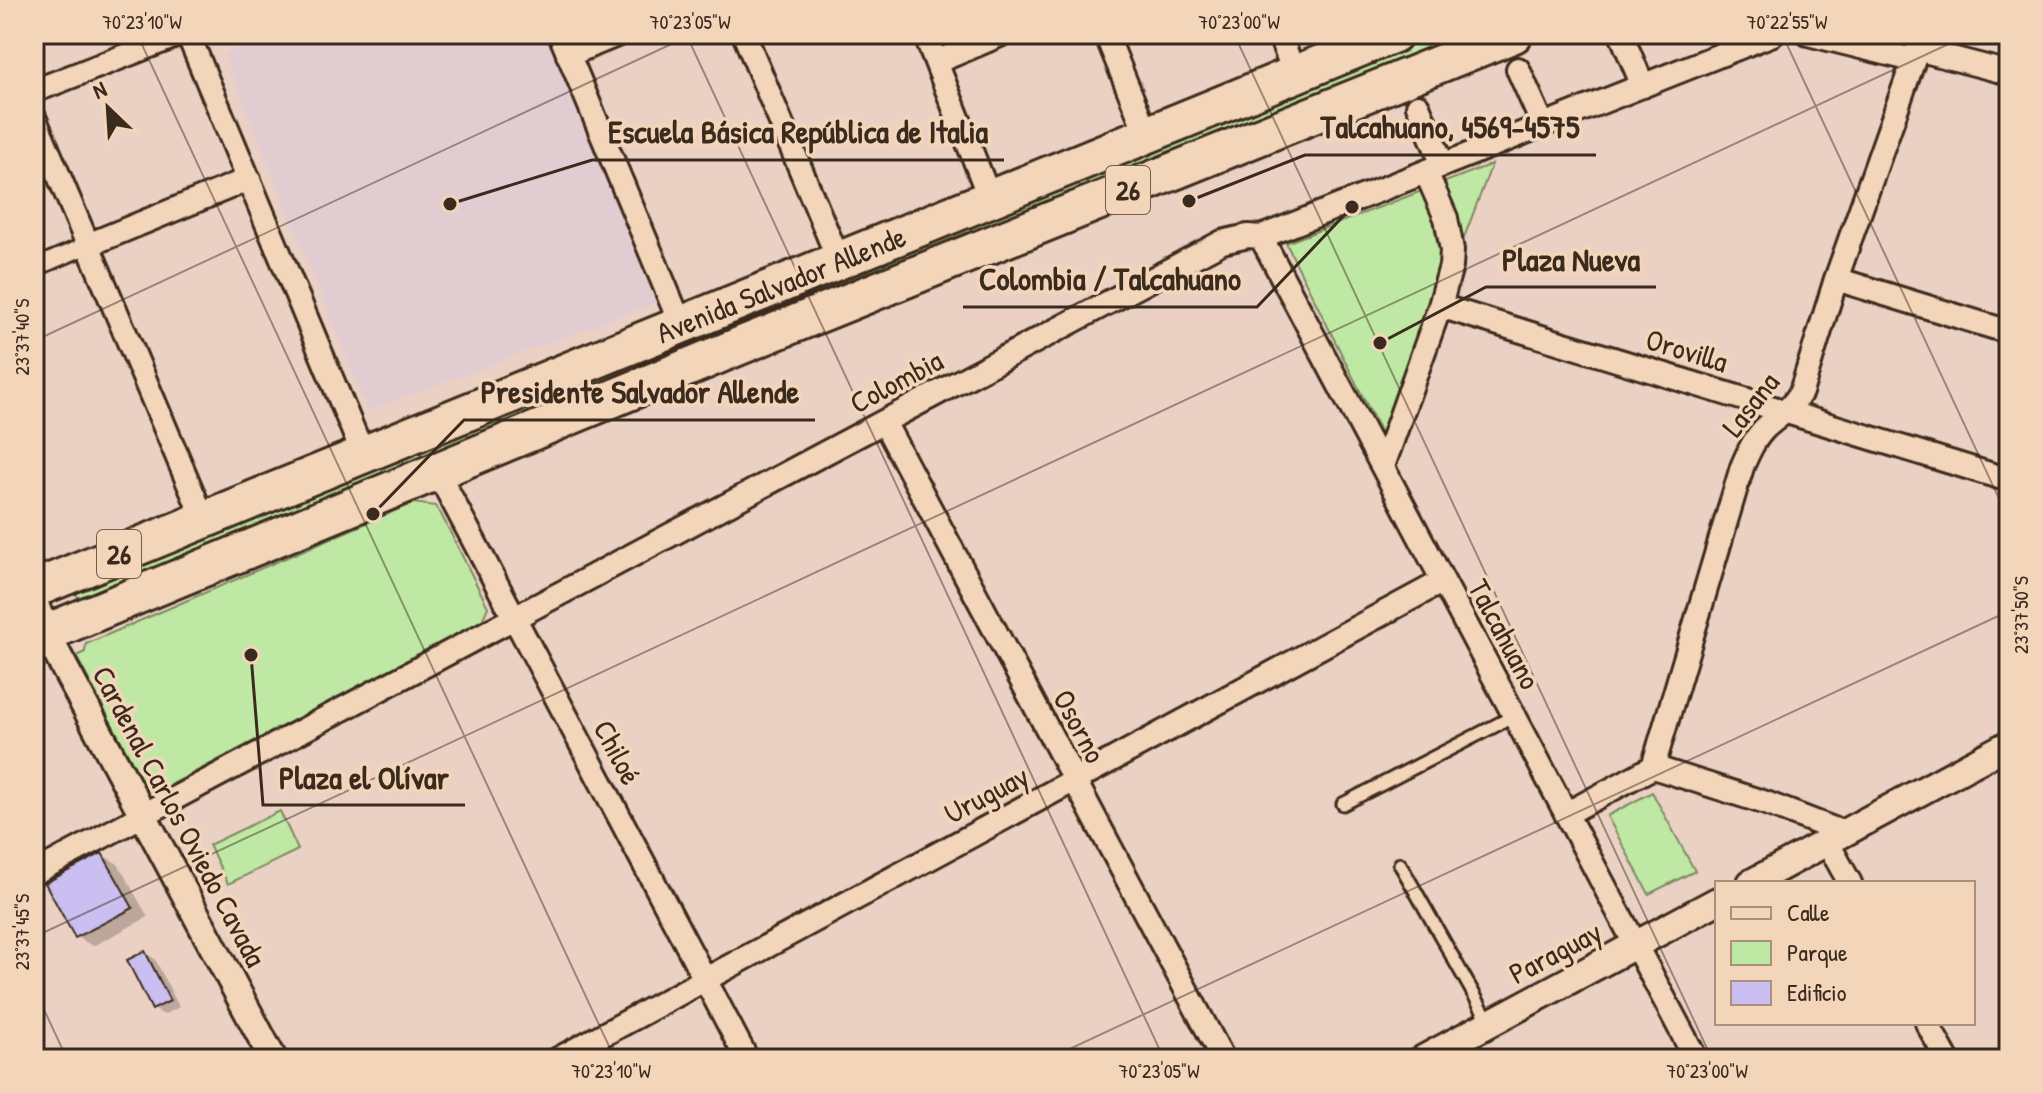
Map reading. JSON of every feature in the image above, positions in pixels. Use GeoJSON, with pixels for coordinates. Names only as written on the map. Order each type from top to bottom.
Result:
{"type":"FeatureCollection","features":[{"type":"Feature","properties":{"kind":"highway","name":"Avenida Salvador Allende"},"geometry":{"type":"LineString","coordinates":[[34,589],[1394,34]]}},
{"type":"Feature","properties":{"kind":"highway","name":"Avenida Salvador Allende"},"geometry":{"type":"LineString","coordinates":[[38,624],[437,471],[756,339],[1516,51]]}},
{"type":"Feature","properties":{"kind":"street"},"geometry":{"type":"LineString","coordinates":[[34,91],[181,34]]}},
{"type":"Feature","properties":{"kind":"street"},"geometry":{"type":"LineString","coordinates":[[188,34],[363,454]]}},
{"type":"Feature","properties":{"kind":"street"},"geometry":{"type":"LineString","coordinates":[[619,34],[564,44],[681,325]]}},
{"type":"Feature","properties":{"kind":"street"},"geometry":{"type":"LineString","coordinates":[[744,34],[839,261]]}},
{"type":"Feature","properties":{"kind":"street"},"geometry":{"type":"LineString","coordinates":[[925,34],[990,199]]}},
{"type":"Feature","properties":{"kind":"street"},"geometry":{"type":"LineString","coordinates":[[936,62],[1002,34]]}},
{"type":"Feature","properties":{"kind":"street"},"geometry":{"type":"LineString","coordinates":[[1106,34],[1147,135]]}},
{"type":"Feature","properties":{"kind":"street"},"geometry":{"type":"LineString","coordinates":[[1279,34],[1295,74]]}},
{"type":"Feature","properties":{"kind":"street"},"geometry":{"type":"LineString","coordinates":[[1621,34],[1643,86]]}},
{"type":"Feature","properties":{"kind":"street","name":"Colombia"},"geometry":{"type":"LineString","coordinates":[[34,873],[1222,242],[1248,236],[1261,237],[1643,86],[1742,40],[1773,34]]}},
{"type":"Feature","properties":{"kind":"street"},"geometry":{"type":"LineString","coordinates":[[1808,34],[1917,48],[2009,73]]}},
{"type":"Feature","properties":{"kind":"street","name":"Lasana"},"geometry":{"type":"LineString","coordinates":[[1653,767],[1742,467],[1755,440],[1796,402],[1801,392],[1836,279],[1917,48]]}},
{"type":"Feature","properties":{"kind":"street"},"geometry":{"type":"LineString","coordinates":[[1516,51],[1543,125]]}},
{"type":"Feature","properties":{"kind":"street"},"geometry":{"type":"LineString","coordinates":[[1383,466],[1440,306],[1451,266],[1452,250],[1446,218],[1418,106]]}},
{"type":"Feature","properties":{"kind":"street"},"geometry":{"type":"LineString","coordinates":[[34,117],[204,520]]}},
{"type":"Feature","properties":{"kind":"street"},"geometry":{"type":"LineString","coordinates":[[34,268],[249,179]]}},
{"type":"Feature","properties":{"kind":"street","name":"Talcahuano"},"geometry":{"type":"LineString","coordinates":[[1261,237],[1696,1059]]}},
{"type":"Feature","properties":{"kind":"street"},"geometry":{"type":"LineString","coordinates":[[1836,279],[2009,332]]}},
{"type":"Feature","properties":{"kind":"street","name":"Orovilla"},"geometry":{"type":"LineString","coordinates":[[1440,306],[2009,480]]}},
{"type":"Feature","properties":{"kind":"street","name":"Osorno"},"geometry":{"type":"LineString","coordinates":[[884,422],[1223,1059]]}},
{"type":"Feature","properties":{"kind":"street","name":"Chiloé"},"geometry":{"type":"LineString","coordinates":[[437,471],[747,1059]]}},
{"type":"Feature","properties":{"kind":"street","name":"Uruguay"},"geometry":{"type":"LineString","coordinates":[[558,1059],[1443,581]]}},
{"type":"Feature","properties":{"kind":"street","name":"Cardenal Carlos Oviedo Cavada"},"geometry":{"type":"LineString","coordinates":[[38,624],[144,815],[273,1059]]}},
{"type":"Feature","properties":{"kind":"street"},"geometry":{"type":"LineString","coordinates":[[1755,881],[2009,744]]}},
{"type":"Feature","properties":{"kind":"street"},"geometry":{"type":"LineString","coordinates":[[1566,814],[1653,767],[1766,803],[1836,837],[1849,881]]}},
{"type":"Feature","properties":{"kind":"street","name":"Paraguay"},"geometry":{"type":"LineString","coordinates":[[1423,1059],[1715,902]]}},
{"type":"Feature","properties":{"kind":"street"},"geometry":{"type":"LineString","coordinates":[[1928,1025],[1947,1059]]}},
{"type":"Feature","properties":{"kind":"lane"},"geometry":{"type":"LineString","coordinates":[[1343,804],[1514,716]]}},
{"type":"Feature","properties":{"kind":"lane"},"geometry":{"type":"LineString","coordinates":[[1400,864],[1490,1023]]}},
{"type":"Feature","properties":{"kind":"shaded area"},"geometry":{"type":"Polygon","coordinates":[[[274,34],[545,34],[656,303],[368,411],[224,55],[274,34]]]}},
{"type":"Feature","properties":{"kind":"green space"},"geometry":{"type":"Polygon","coordinates":[[[1437,34],[1476,34],[79,599],[73,588],[1437,34]]]}},
{"type":"Feature","properties":{"kind":"green space"},"geometry":{"type":"Polygon","coordinates":[[[1492,164],[1386,443],[1286,243],[1492,164]]]}},
{"type":"Feature","properties":{"kind":"green space"},"geometry":{"type":"Polygon","coordinates":[[[413,503],[435,506],[441,514],[488,607],[482,621],[161,790],[150,786],[146,788],[76,656],[85,652],[86,644],[413,503]]]}},
{"type":"Feature","properties":{"kind":"green space"},"geometry":{"type":"Polygon","coordinates":[[[1652,792],[1695,871],[1649,894],[1607,816],[1652,792]]]}},
{"type":"Feature","properties":{"kind":"green space"},"geometry":{"type":"Polygon","coordinates":[[[280,811],[298,850],[228,884],[209,845],[280,811]]]}},
{"type":"Feature","properties":{"kind":"building"},"geometry":{"type":"Polygon","coordinates":[[[102,853],[133,908],[75,938],[45,883],[102,853]]]}},
{"type":"Feature","properties":{"kind":"building"},"geometry":{"type":"Polygon","coordinates":[[[145,951],[170,1001],[152,1010],[127,960],[145,951]]]}},
{"type":"Feature","properties":{"kind":"place","name":"Talcahuano, 4569-4575"},"geometry":{"type":"Point","coordinates":[1189,201]}},
{"type":"Feature","properties":{"kind":"place","name":"Escuela Básica República de Italia"},"geometry":{"type":"Point","coordinates":[450,204]}},
{"type":"Feature","properties":{"kind":"place","name":"Colombia / Talcahuano"},"geometry":{"type":"Point","coordinates":[1352,207]}},
{"type":"Feature","properties":{"kind":"place","name":"Plaza Nueva"},"geometry":{"type":"Point","coordinates":[1380,343]}},
{"type":"Feature","properties":{"kind":"place","name":"Presidente Salvador Allende"},"geometry":{"type":"Point","coordinates":[373,514]}},
{"type":"Feature","properties":{"kind":"place","name":"Plaza el Olívar"},"geometry":{"type":"Point","coordinates":[251,655]}}]}
